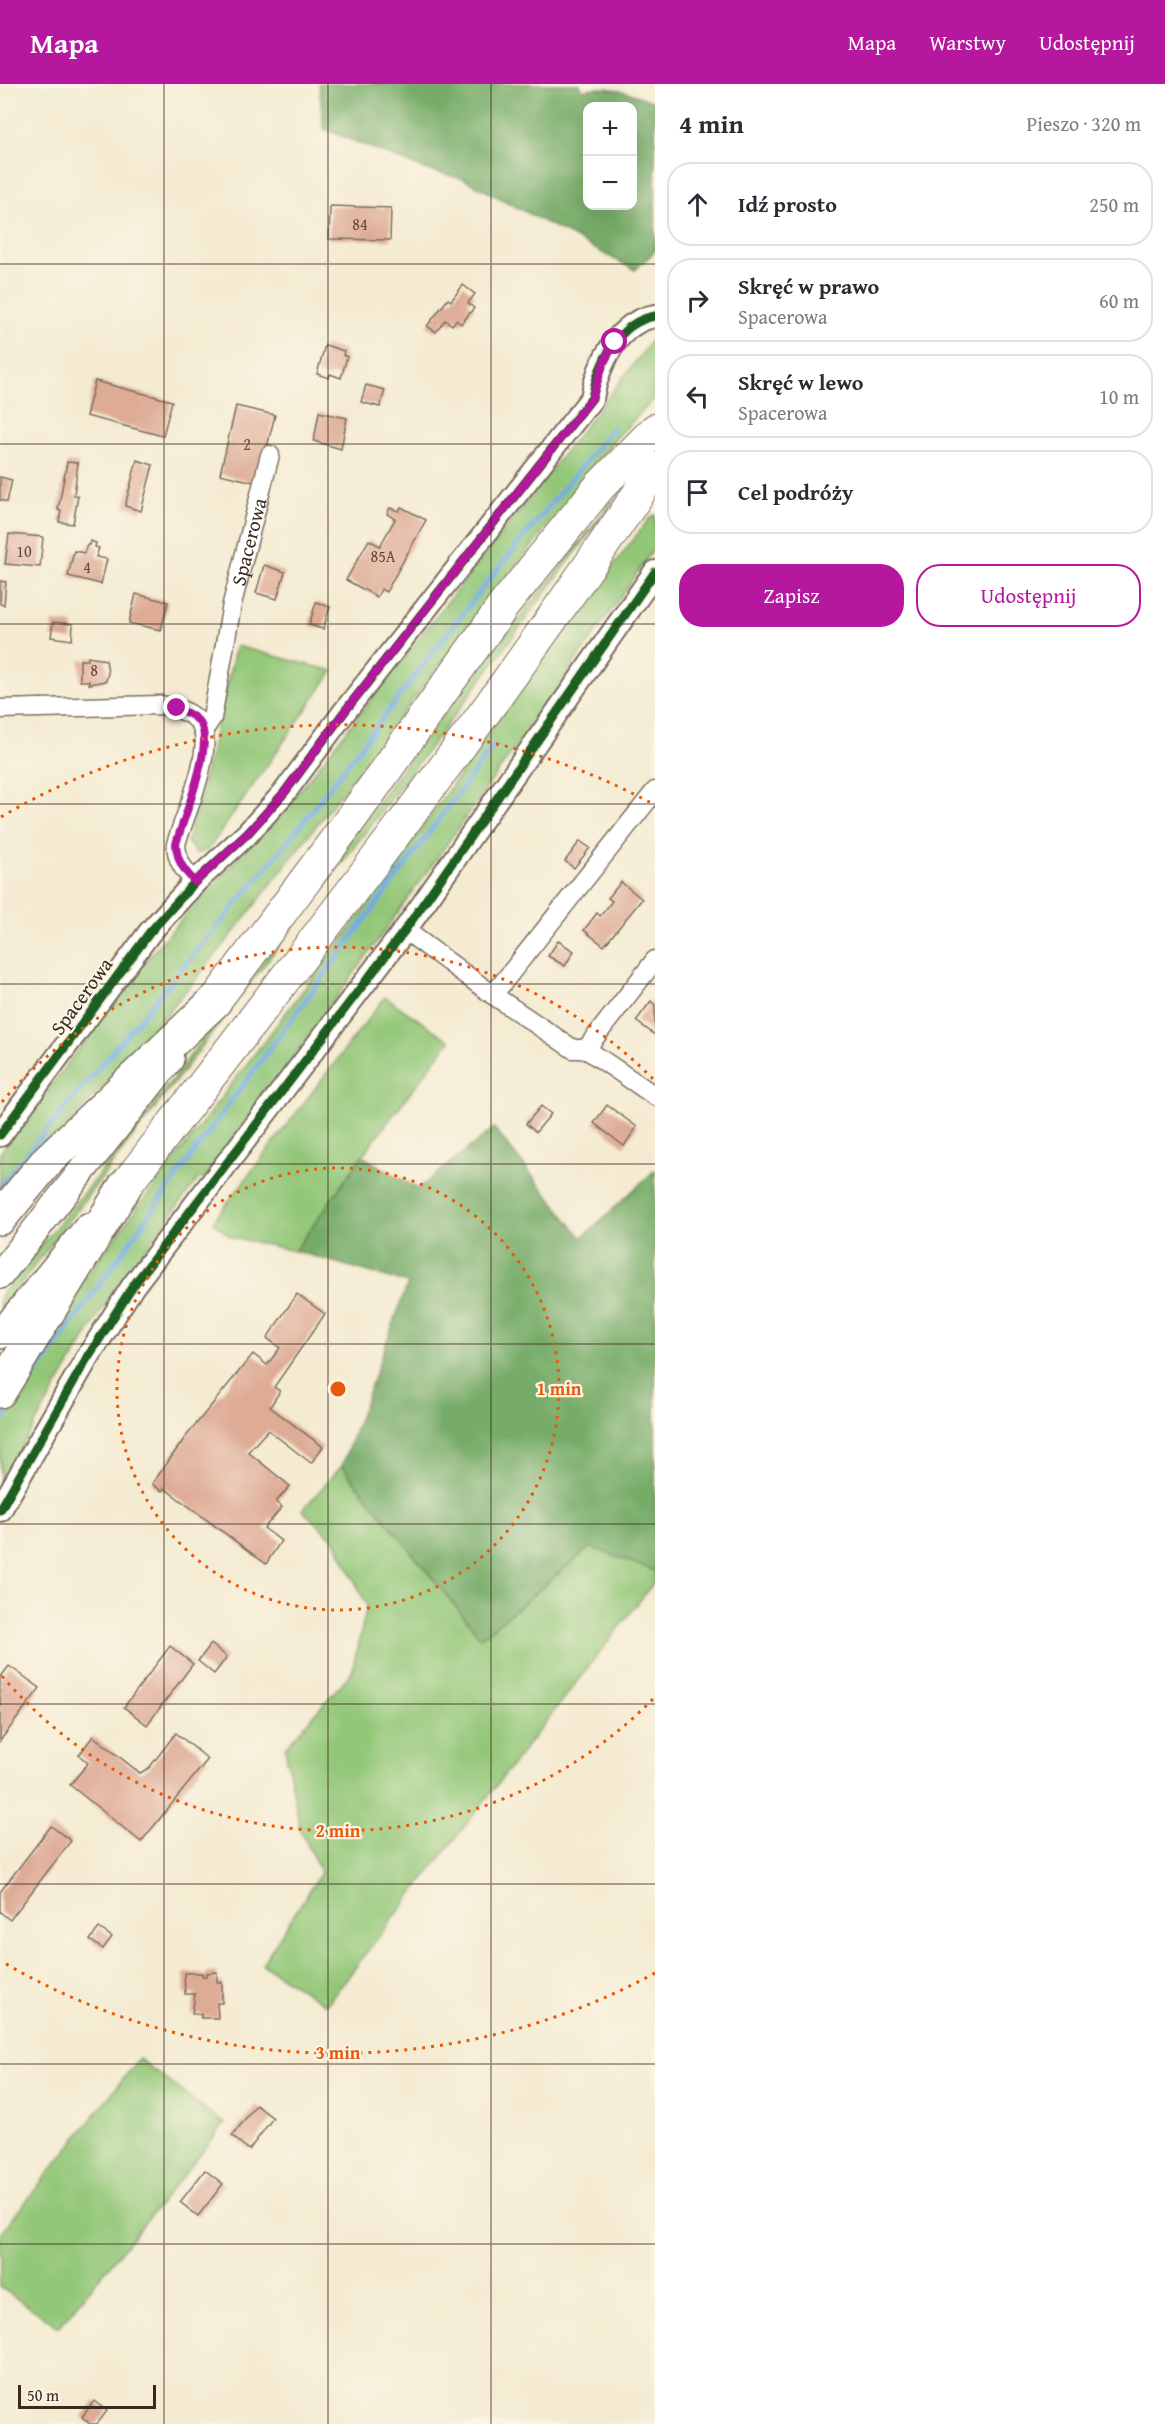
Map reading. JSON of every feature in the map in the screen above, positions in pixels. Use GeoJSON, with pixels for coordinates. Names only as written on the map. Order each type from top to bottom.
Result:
{"type":"FeatureCollection","features":[{"type":"Feature","properties":{"kind":"highway"},"geometry":{"type":"LineString","coordinates":[[0,1218],[48,1160],[215,1001],[348,823],[504,605],[600,486],[655,430]]}},
{"type":"Feature","properties":{"kind":"highway"},"geometry":{"type":"LineString","coordinates":[[0,1390],[125,1186],[510,680],[655,469]]}},
{"type":"Feature","properties":{"kind":"main road"},"geometry":{"type":"LineString","coordinates":[[0,1275],[215,1001]]}},
{"type":"Feature","properties":{"kind":"main road"},"geometry":{"type":"LineString","coordinates":[[0,1335],[71,1245],[125,1186]]}},
{"type":"Feature","properties":{"kind":"street"},"geometry":{"type":"LineString","coordinates":[[195,882],[255,825],[284,793],[345,711],[592,398],[604,362],[619,336],[636,322],[655,316]]}},
{"type":"Feature","properties":{"kind":"street","name":"Spacerowa"},"geometry":{"type":"LineString","coordinates":[[0,1135],[150,932],[195,882],[181,867],[176,844],[202,763],[203,731],[212,718],[232,603],[270,455]]}},
{"type":"Feature","properties":{"kind":"street"},"geometry":{"type":"LineString","coordinates":[[0,1510],[86,1360],[133,1286],[405,930],[655,572]]}},
{"type":"Feature","properties":{"kind":"street"},"geometry":{"type":"LineString","coordinates":[[0,709],[160,705],[177,708],[194,717],[201,723],[203,731]]}},
{"type":"Feature","properties":{"kind":"street"},"geometry":{"type":"LineString","coordinates":[[493,995],[655,791]]}},
{"type":"Feature","properties":{"kind":"street"},"geometry":{"type":"LineString","coordinates":[[405,930],[493,995],[573,1049],[586,1049],[655,1096]]}},
{"type":"Feature","properties":{"kind":"street"},"geometry":{"type":"LineString","coordinates":[[586,1049],[655,960]]}},
{"type":"Feature","properties":{"kind":"green space"},"geometry":{"type":"Polygon","coordinates":[[[319,84],[580,84],[583,90],[611,89],[655,102],[655,251],[635,270],[464,179],[424,169],[324,129],[319,84]]]}},
{"type":"Feature","properties":{"kind":"green space"},"geometry":{"type":"Polygon","coordinates":[[[655,333],[655,398],[617,437],[590,471],[224,945],[133,1054],[0,1198],[0,1153],[90,1034],[155,949],[304,785],[644,351],[655,333]]]}},
{"type":"Feature","properties":{"kind":"green space"},"geometry":{"type":"Polygon","coordinates":[[[621,491],[457,712],[0,1311],[0,1296],[141,1122],[444,712],[621,491]]]}},
{"type":"Feature","properties":{"kind":"green space"},"geometry":{"type":"Polygon","coordinates":[[[655,515],[655,547],[375,944],[203,1179],[199,1178],[111,1294],[0,1484],[0,1415],[88,1273],[368,905],[522,685],[649,519],[655,515]]]}},
{"type":"Feature","properties":{"kind":"green space"},"geometry":{"type":"Polygon","coordinates":[[[236,646],[333,671],[208,850],[196,854],[187,841],[236,646]]]}},
{"type":"Feature","properties":{"kind":"green space"},"geometry":{"type":"Polygon","coordinates":[[[385,997],[450,1041],[362,1156],[295,1251],[231,1237],[213,1222],[385,997]]]}},
{"type":"Feature","properties":{"kind":"green space"},"geometry":{"type":"Polygon","coordinates":[[[494,1128],[582,1238],[655,1170],[655,1571],[590,1547],[481,1638],[342,1466],[408,1283],[295,1251],[362,1156],[418,1189],[494,1128]]]}},
{"type":"Feature","properties":{"kind":"green space"},"geometry":{"type":"Polygon","coordinates":[[[342,1466],[481,1638],[591,1547],[655,1571],[655,1581],[326,2005],[262,1964],[321,1873],[300,1829],[285,1748],[352,1672],[367,1606],[335,1541],[302,1510],[342,1466]]]}},
{"type":"Feature","properties":{"kind":"green space"},"geometry":{"type":"Polygon","coordinates":[[[139,2059],[225,2124],[59,2327],[0,2287],[0,2234],[139,2059]]]}},
{"type":"Feature","properties":{"kind":"building"},"geometry":{"type":"Polygon","coordinates":[[[330,206],[391,208],[390,240],[329,239],[330,206]]]}},
{"type":"Feature","properties":{"kind":"building"},"geometry":{"type":"Polygon","coordinates":[[[463,285],[475,294],[468,303],[474,308],[461,324],[456,320],[452,325],[445,320],[436,332],[427,326],[448,299],[451,301],[463,285]]]}},
{"type":"Feature","properties":{"kind":"building"},"geometry":{"type":"Polygon","coordinates":[[[325,345],[344,351],[343,355],[347,357],[341,378],[330,374],[329,378],[317,374],[325,345]]]}},
{"type":"Feature","properties":{"kind":"building"},"geometry":{"type":"Polygon","coordinates":[[[95,381],[172,401],[163,436],[86,416],[95,381]]]}},
{"type":"Feature","properties":{"kind":"building"},"geometry":{"type":"Polygon","coordinates":[[[366,385],[385,390],[380,407],[361,402],[366,385]]]}},
{"type":"Feature","properties":{"kind":"building"},"geometry":{"type":"Polygon","coordinates":[[[236,406],[275,415],[258,483],[220,474],[236,406]]]}},
{"type":"Feature","properties":{"kind":"building"},"geometry":{"type":"Polygon","coordinates":[[[319,412],[347,418],[341,449],[314,441],[319,412]]]}},
{"type":"Feature","properties":{"kind":"building"},"geometry":{"type":"Polygon","coordinates":[[[137,460],[153,465],[141,511],[125,506],[137,460]]]}},
{"type":"Feature","properties":{"kind":"building"},"geometry":{"type":"Polygon","coordinates":[[[67,462],[78,463],[74,495],[78,496],[73,524],[59,522],[61,511],[58,510],[67,462]]]}},
{"type":"Feature","properties":{"kind":"building"},"geometry":{"type":"Polygon","coordinates":[[[0,477],[12,480],[7,502],[0,500],[0,477]]]}},
{"type":"Feature","properties":{"kind":"building"},"geometry":{"type":"Polygon","coordinates":[[[401,507],[426,520],[386,592],[381,589],[377,597],[346,580],[369,540],[380,546],[395,519],[387,514],[390,508],[399,511],[401,507]]]}},
{"type":"Feature","properties":{"kind":"building"},"geometry":{"type":"Polygon","coordinates":[[[9,534],[43,537],[40,567],[5,564],[9,534]]]}},
{"type":"Feature","properties":{"kind":"building"},"geometry":{"type":"Polygon","coordinates":[[[90,541],[96,543],[95,547],[99,548],[96,557],[107,559],[101,584],[68,576],[74,551],[84,553],[90,541]]]}},
{"type":"Feature","properties":{"kind":"building"},"geometry":{"type":"Polygon","coordinates":[[[264,565],[285,572],[277,599],[256,593],[264,565]]]}},
{"type":"Feature","properties":{"kind":"building"},"geometry":{"type":"Polygon","coordinates":[[[0,581],[6,582],[4,605],[0,604],[0,581]]]}},
{"type":"Feature","properties":{"kind":"building"},"geometry":{"type":"Polygon","coordinates":[[[136,594],[168,602],[161,630],[129,623],[136,594]]]}},
{"type":"Feature","properties":{"kind":"building"},"geometry":{"type":"Polygon","coordinates":[[[316,602],[330,607],[323,629],[309,625],[316,602]]]}},
{"type":"Feature","properties":{"kind":"building"},"geometry":{"type":"Polygon","coordinates":[[[53,622],[73,624],[72,640],[51,637],[53,622]]]}},
{"type":"Feature","properties":{"kind":"building"},"geometry":{"type":"Polygon","coordinates":[[[88,657],[106,660],[108,673],[106,681],[89,684],[89,681],[80,681],[80,660],[88,660],[88,657]]]}},
{"type":"Feature","properties":{"kind":"building"},"geometry":{"type":"Polygon","coordinates":[[[580,841],[590,848],[574,868],[565,861],[580,841]]]}},
{"type":"Feature","properties":{"kind":"building"},"geometry":{"type":"Polygon","coordinates":[[[621,882],[642,899],[604,946],[584,930],[597,913],[600,916],[606,909],[612,901],[608,898],[621,882]]]}},
{"type":"Feature","properties":{"kind":"building"},"geometry":{"type":"Polygon","coordinates":[[[558,941],[574,951],[565,966],[548,956],[558,941]]]}},
{"type":"Feature","properties":{"kind":"building"},"geometry":{"type":"Polygon","coordinates":[[[651,1001],[655,1005],[655,1035],[636,1021],[651,1001]]]}},
{"type":"Feature","properties":{"kind":"building"},"geometry":{"type":"Polygon","coordinates":[[[607,1105],[637,1127],[624,1146],[594,1123],[607,1105]]]}},
{"type":"Feature","properties":{"kind":"building"},"geometry":{"type":"Polygon","coordinates":[[[541,1106],[551,1114],[536,1132],[526,1124],[541,1106]]]}},
{"type":"Feature","properties":{"kind":"building"},"geometry":{"type":"Polygon","coordinates":[[[297,1294],[325,1314],[274,1387],[280,1391],[270,1407],[323,1447],[311,1463],[268,1430],[248,1452],[290,1486],[276,1502],[282,1507],[264,1528],[281,1541],[266,1564],[164,1488],[162,1491],[152,1484],[184,1439],[253,1354],[267,1365],[280,1348],[267,1338],[297,1294]]]}},
{"type":"Feature","properties":{"kind":"building"},"geometry":{"type":"Polygon","coordinates":[[[211,1644],[227,1657],[214,1674],[198,1661],[211,1644]]]}},
{"type":"Feature","properties":{"kind":"building"},"geometry":{"type":"Polygon","coordinates":[[[170,1646],[193,1664],[147,1725],[124,1707],[170,1646]]]}},
{"type":"Feature","properties":{"kind":"building"},"geometry":{"type":"Polygon","coordinates":[[[9,1666],[40,1688],[0,1741],[0,1678],[9,1666]]]}},
{"type":"Feature","properties":{"kind":"building"},"geometry":{"type":"Polygon","coordinates":[[[176,1733],[208,1759],[141,1842],[70,1785],[88,1763],[79,1755],[93,1736],[140,1773],[149,1768],[176,1733]]]}},
{"type":"Feature","properties":{"kind":"building"},"geometry":{"type":"Polygon","coordinates":[[[51,1826],[71,1841],[10,1920],[0,1912],[0,1892],[51,1826]]]}},
{"type":"Feature","properties":{"kind":"building"},"geometry":{"type":"Polygon","coordinates":[[[99,1928],[112,1937],[103,1949],[90,1940],[99,1928]]]}},
{"type":"Feature","properties":{"kind":"building"},"geometry":{"type":"Polygon","coordinates":[[[217,1972],[217,1982],[222,1982],[222,2003],[217,2003],[218,2018],[201,2018],[201,2014],[192,2014],[195,1994],[185,1994],[184,1973],[202,1973],[202,1976],[206,1976],[206,1973],[217,1972]]]}},
{"type":"Feature","properties":{"kind":"building"},"geometry":{"type":"Polygon","coordinates":[[[256,2105],[273,2118],[249,2150],[232,2136],[256,2105]]]}},
{"type":"Feature","properties":{"kind":"building"},"geometry":{"type":"Polygon","coordinates":[[[205,2170],[223,2184],[198,2216],[180,2202],[205,2170]]]}},
{"type":"Feature","properties":{"kind":"building"},"geometry":{"type":"Polygon","coordinates":[[[94,2401],[107,2411],[97,2424],[90,2424],[82,2417],[94,2401]]]}},
{"type":"Feature","properties":{"kind":"waterway"},"geometry":{"type":"LineString","coordinates":[[0,1186],[283,848],[484,586],[613,428]]}},
{"type":"Feature","properties":{"kind":"waterway"},"geometry":{"type":"LineString","coordinates":[[0,1424],[210,1130],[494,745]]}},
{"type":"Feature","properties":{"kind":"cycle path"},"geometry":{"type":"LineString","coordinates":[[0,1135],[150,932],[195,882],[248,833],[284,793],[345,711],[592,398],[599,372],[620,336],[642,320],[655,316]]}},
{"type":"Feature","properties":{"kind":"cycle path"},"geometry":{"type":"LineString","coordinates":[[0,1510],[86,1360],[133,1286],[405,930],[655,572]]}},
{"type":"Feature","properties":{"kind":"route"},"geometry":{"type":"LineString","coordinates":[[177,708],[201,723],[203,731],[202,763],[176,844],[181,867],[195,882],[248,833],[284,793],[345,711],[592,398],[593,389],[604,362],[615,342]]}}]}
